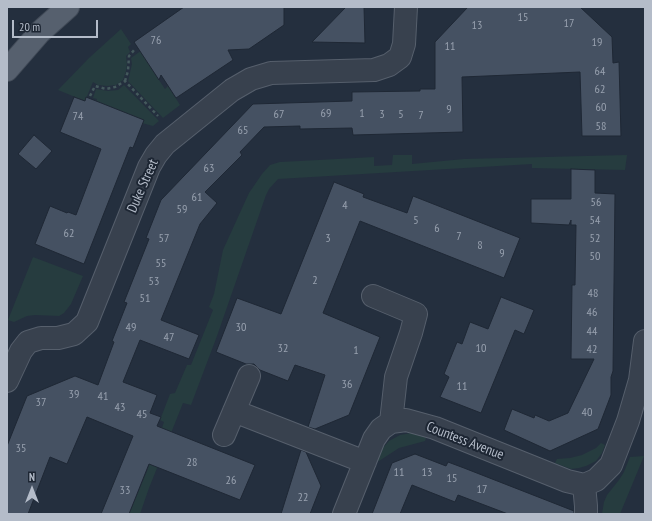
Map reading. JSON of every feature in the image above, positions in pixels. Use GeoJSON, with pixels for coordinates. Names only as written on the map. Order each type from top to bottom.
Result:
{"type":"FeatureCollection","features":[{"type":"Feature","properties":{"kind":"main road"},"geometry":{"type":"LineString","coordinates":[[7,70],[40,32],[68,7]]}},
{"type":"Feature","properties":{"kind":"street","name":"Duke Street"},"geometry":{"type":"LineString","coordinates":[[7,381],[21,351],[28,342],[41,338],[58,338],[74,334],[87,322],[149,168],[156,155],[165,144],[232,90],[251,79],[271,73],[374,70],[389,65],[400,57],[404,44],[406,7]]}},
{"type":"Feature","properties":{"kind":"street"},"geometry":{"type":"LineString","coordinates":[[344,514],[374,439],[381,428],[391,422],[396,377],[416,314],[373,296]]}},
{"type":"Feature","properties":{"kind":"street"},"geometry":{"type":"LineString","coordinates":[[586,514],[584,485],[596,480],[611,465],[628,421],[640,380],[645,341]]}},
{"type":"Feature","properties":{"kind":"street"},"geometry":{"type":"LineString","coordinates":[[224,435],[249,376]]}},
{"type":"Feature","properties":{"kind":"street"},"geometry":{"type":"LineString","coordinates":[[234,411],[365,462]]}},
{"type":"Feature","properties":{"kind":"street","name":"Countess Avenue"},"geometry":{"type":"LineString","coordinates":[[391,422],[406,420],[435,428],[567,481],[584,485]]}},
{"type":"Feature","properties":{"kind":"path"},"geometry":{"type":"LineString","coordinates":[[90,96],[95,86],[106,89],[115,87],[125,81],[128,71],[129,56],[135,49]]}},
{"type":"Feature","properties":{"kind":"path"},"geometry":{"type":"LineString","coordinates":[[125,81],[176,135]]}},
{"type":"Feature","properties":{"kind":"green space"},"geometry":{"type":"Polygon","coordinates":[[[121,29],[131,44],[128,47],[130,52],[126,56],[127,64],[123,80],[116,85],[107,86],[98,85],[93,82],[85,101],[58,90],[89,58],[121,29]]]}},
{"type":"Feature","properties":{"kind":"green space"},"geometry":{"type":"Polygon","coordinates":[[[142,50],[165,89],[168,86],[180,105],[163,118],[128,81],[132,64],[131,58],[142,50]]]}},
{"type":"Feature","properties":{"kind":"green space"},"geometry":{"type":"Polygon","coordinates":[[[124,85],[159,121],[153,126],[95,105],[97,99],[93,98],[96,89],[108,91],[118,90],[124,85]]]}},
{"type":"Feature","properties":{"kind":"green space"},"geometry":{"type":"Polygon","coordinates":[[[393,155],[412,155],[412,164],[464,159],[627,155],[625,170],[532,168],[532,164],[278,179],[266,195],[217,336],[191,405],[183,403],[140,514],[129,514],[147,471],[164,422],[160,420],[170,394],[175,393],[187,365],[191,365],[213,310],[209,307],[214,294],[223,250],[249,193],[262,174],[270,165],[280,162],[374,157],[374,166],[392,165],[393,155]]]}},
{"type":"Feature","properties":{"kind":"green space"},"geometry":{"type":"Polygon","coordinates":[[[33,257],[83,276],[71,304],[64,313],[59,316],[35,315],[27,316],[14,322],[8,320],[33,257]]]}},
{"type":"Feature","properties":{"kind":"green space"},"geometry":{"type":"Polygon","coordinates":[[[412,433],[426,438],[425,441],[399,448],[379,461],[377,460],[381,450],[389,441],[400,435],[412,433]]]}},
{"type":"Feature","properties":{"kind":"green space"},"geometry":{"type":"Polygon","coordinates":[[[601,443],[605,445],[602,453],[596,461],[586,466],[571,469],[555,463],[557,459],[582,455],[596,448],[601,443]]]}},
{"type":"Feature","properties":{"kind":"green space"},"geometry":{"type":"Polygon","coordinates":[[[644,456],[620,514],[602,514],[607,495],[624,472],[630,457],[644,456]]]}},
{"type":"Feature","properties":{"kind":"building"},"geometry":{"type":"Polygon","coordinates":[[[184,7],[284,7],[284,25],[249,49],[228,50],[233,60],[176,98],[161,75],[159,80],[134,42],[184,7]]]}},
{"type":"Feature","properties":{"kind":"building"},"geometry":{"type":"Polygon","coordinates":[[[346,7],[364,7],[365,43],[312,42],[346,7]]]}},
{"type":"Feature","properties":{"kind":"building"},"geometry":{"type":"Polygon","coordinates":[[[468,7],[580,7],[612,37],[613,63],[619,62],[621,136],[582,136],[580,72],[462,77],[463,132],[353,135],[352,128],[300,129],[300,126],[264,127],[240,152],[242,155],[205,192],[217,203],[200,224],[161,320],[199,335],[189,359],[140,340],[123,382],[157,395],[150,413],[161,417],[157,426],[255,465],[240,500],[149,464],[129,514],[101,514],[133,436],[87,417],[67,464],[50,457],[28,514],[7,514],[7,446],[27,396],[75,376],[98,385],[114,342],[112,341],[127,303],[124,302],[149,239],[146,238],[161,200],[253,104],[352,101],[352,92],[420,91],[420,89],[435,89],[435,42],[468,7]]]}},
{"type":"Feature","properties":{"kind":"building"},"geometry":{"type":"Polygon","coordinates":[[[74,97],[85,101],[86,97],[144,120],[133,148],[130,147],[84,264],[35,244],[50,206],[76,215],[101,149],[60,132],[74,97]]]}},
{"type":"Feature","properties":{"kind":"building"},"geometry":{"type":"Polygon","coordinates":[[[34,135],[52,151],[36,169],[18,154],[34,135]]]}},
{"type":"Feature","properties":{"kind":"building"},"geometry":{"type":"Polygon","coordinates":[[[571,169],[595,170],[595,193],[615,194],[613,371],[611,377],[611,395],[598,429],[550,451],[504,430],[512,409],[534,418],[535,415],[549,421],[568,413],[594,359],[571,359],[572,285],[575,285],[576,225],[571,225],[571,220],[569,225],[531,223],[531,199],[571,199],[571,169]]]}},
{"type":"Feature","properties":{"kind":"building"},"geometry":{"type":"Polygon","coordinates":[[[334,182],[364,194],[363,197],[407,213],[413,196],[520,238],[504,278],[360,221],[323,313],[380,337],[349,415],[315,429],[308,427],[325,375],[295,365],[288,381],[260,370],[254,364],[246,364],[216,352],[237,298],[281,314],[334,182]]]}},
{"type":"Feature","properties":{"kind":"building"},"geometry":{"type":"Polygon","coordinates":[[[501,297],[534,310],[524,334],[515,330],[481,413],[440,397],[449,377],[444,374],[457,342],[462,344],[470,322],[488,329],[501,297]]]}},
{"type":"Feature","properties":{"kind":"building"},"geometry":{"type":"Polygon","coordinates":[[[301,450],[306,452],[321,486],[310,514],[281,514],[301,450]]]}},
{"type":"Feature","properties":{"kind":"building"},"geometry":{"type":"Polygon","coordinates":[[[415,454],[446,466],[448,462],[464,468],[574,511],[574,514],[508,514],[458,495],[455,502],[412,485],[400,514],[372,514],[392,463],[415,454]]]}}]}
